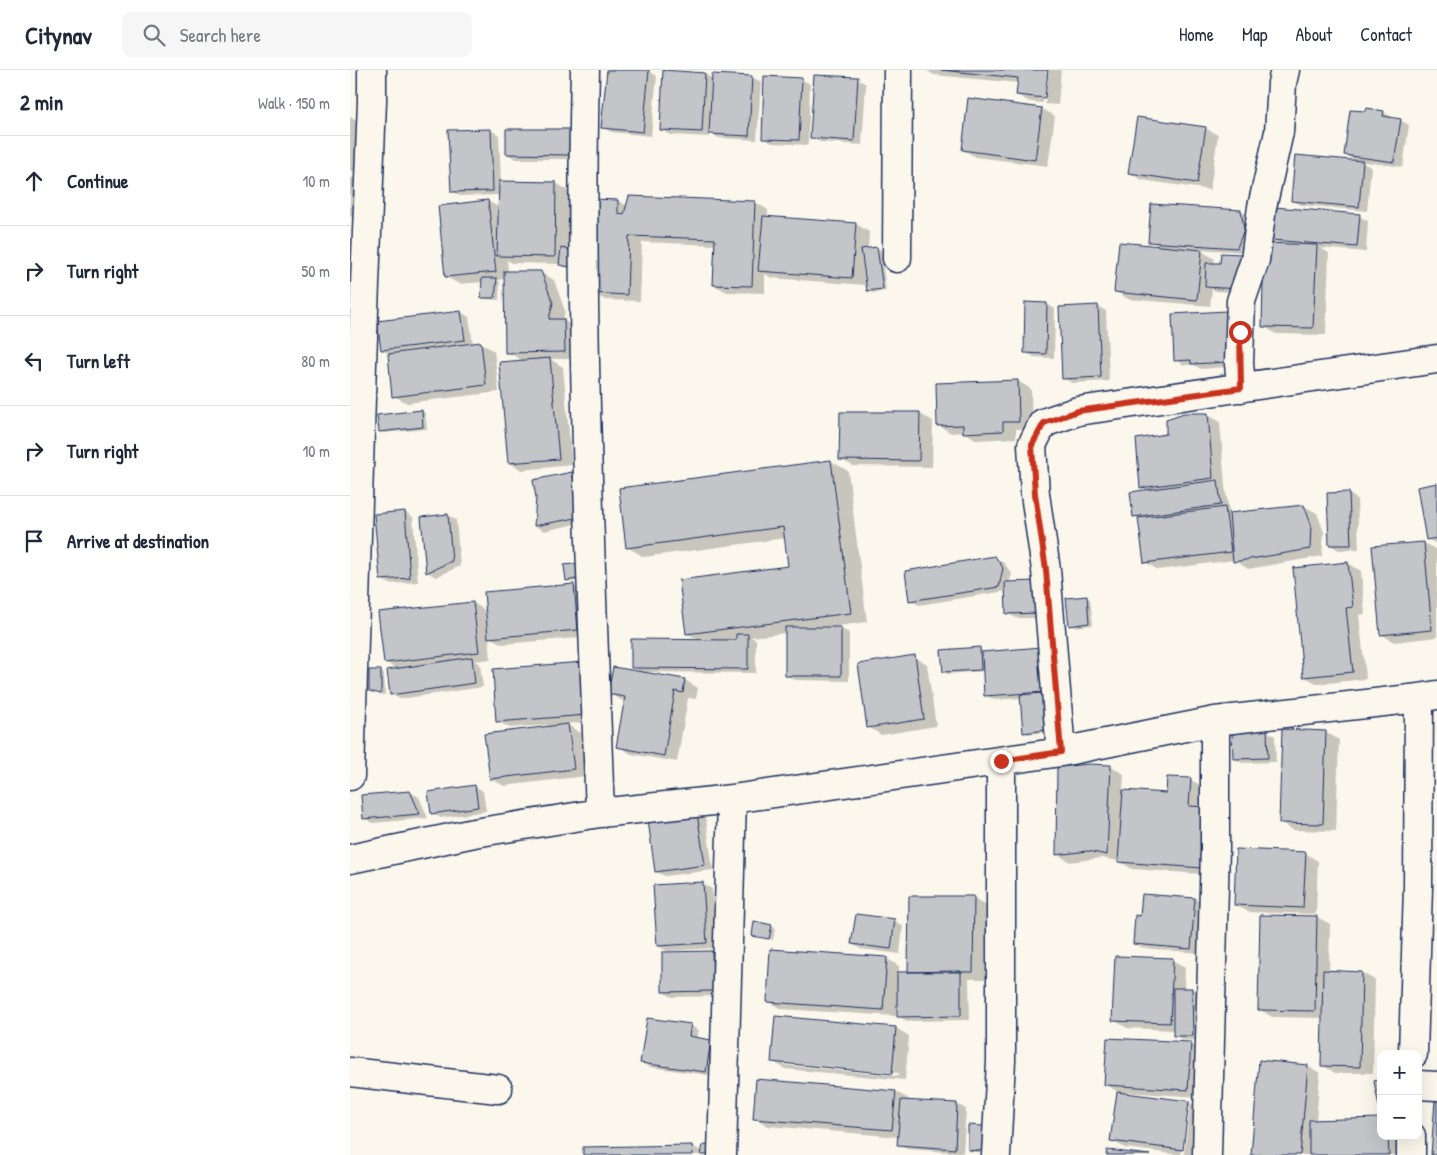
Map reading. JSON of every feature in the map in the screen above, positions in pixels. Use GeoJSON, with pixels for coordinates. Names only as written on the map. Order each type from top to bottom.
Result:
{"type":"FeatureCollection","features":[{"type":"Feature","properties":{"kind":"street"},"geometry":{"type":"LineString","coordinates":[[350,776],[362,373],[361,101],[372,70]]}},
{"type":"Feature","properties":{"kind":"street"},"geometry":{"type":"LineString","coordinates":[[585,70],[584,303],[600,813]]}},
{"type":"Feature","properties":{"kind":"street"},"geometry":{"type":"LineString","coordinates":[[897,258],[898,70]]}},
{"type":"Feature","properties":{"kind":"street"},"geometry":{"type":"LineString","coordinates":[[1241,388],[1239,355],[1241,301],[1255,260],[1262,207],[1279,132],[1282,83],[1285,70]]}},
{"type":"Feature","properties":{"kind":"street"},"geometry":{"type":"LineString","coordinates":[[1061,752],[1046,570],[1035,494],[1032,445],[1044,423],[1078,411],[1437,359]]}},
{"type":"Feature","properties":{"kind":"street"},"geometry":{"type":"LineString","coordinates":[[350,859],[474,833],[600,813],[732,799],[1001,761],[1061,752],[1216,721],[1428,696],[1418,887],[1413,1050]]}},
{"type":"Feature","properties":{"kind":"street"},"geometry":{"type":"LineString","coordinates":[[1206,1155],[1215,858],[1216,721]]}},
{"type":"Feature","properties":{"kind":"street"},"geometry":{"type":"LineString","coordinates":[[996,1155],[1001,1061],[1001,761]]}},
{"type":"Feature","properties":{"kind":"street"},"geometry":{"type":"LineString","coordinates":[[722,1155],[732,799]]}},
{"type":"Feature","properties":{"kind":"street"},"geometry":{"type":"LineString","coordinates":[[350,1072],[498,1089]]}},
{"type":"Feature","properties":{"kind":"street"},"geometry":{"type":"LineString","coordinates":[[1422,1085],[1437,1086]]}},
{"type":"Feature","properties":{"kind":"street"},"geometry":{"type":"LineString","coordinates":[[1410,1155],[1411,1140]]}},
{"type":"Feature","properties":{"kind":"building"},"geometry":{"type":"Polygon","coordinates":[[[607,70],[649,70],[643,132],[601,128],[607,70]]]}},
{"type":"Feature","properties":{"kind":"building"},"geometry":{"type":"Polygon","coordinates":[[[663,70],[705,73],[702,132],[660,130],[663,70]]]}},
{"type":"Feature","properties":{"kind":"building"},"geometry":{"type":"Polygon","coordinates":[[[941,70],[1048,70],[1045,98],[1016,95],[1018,78],[941,70]]]}},
{"type":"Feature","properties":{"kind":"building"},"geometry":{"type":"Polygon","coordinates":[[[712,74],[752,76],[749,136],[709,134],[712,74]]]}},
{"type":"Feature","properties":{"kind":"building"},"geometry":{"type":"Polygon","coordinates":[[[814,75],[858,77],[854,141],[810,138],[814,75]]]}},
{"type":"Feature","properties":{"kind":"building"},"geometry":{"type":"Polygon","coordinates":[[[764,76],[802,78],[799,140],[762,139],[764,76]]]}},
{"type":"Feature","properties":{"kind":"building"},"geometry":{"type":"Polygon","coordinates":[[[968,98],[1042,108],[1035,160],[962,150],[968,98]]]}},
{"type":"Feature","properties":{"kind":"building"},"geometry":{"type":"Polygon","coordinates":[[[1367,108],[1384,111],[1383,116],[1401,119],[1394,162],[1344,155],[1350,110],[1365,111],[1367,108]]]}},
{"type":"Feature","properties":{"kind":"building"},"geometry":{"type":"Polygon","coordinates":[[[1137,117],[1206,127],[1197,183],[1128,173],[1137,117]]]}},
{"type":"Feature","properties":{"kind":"building"},"geometry":{"type":"Polygon","coordinates":[[[491,129],[493,191],[451,192],[448,130],[491,129]]]}},
{"type":"Feature","properties":{"kind":"building"},"geometry":{"type":"Polygon","coordinates":[[[506,129],[570,129],[569,155],[506,154],[506,129]]]}},
{"type":"Feature","properties":{"kind":"building"},"geometry":{"type":"Polygon","coordinates":[[[1295,155],[1363,161],[1359,207],[1291,201],[1295,155]]]}},
{"type":"Feature","properties":{"kind":"building"},"geometry":{"type":"Polygon","coordinates":[[[499,181],[556,182],[555,257],[497,256],[499,181]]]}},
{"type":"Feature","properties":{"kind":"building"},"geometry":{"type":"Polygon","coordinates":[[[629,196],[755,201],[752,286],[713,285],[715,239],[629,236],[627,295],[591,293],[594,199],[618,200],[618,213],[624,214],[629,196]]]}},
{"type":"Feature","properties":{"kind":"building"},"geometry":{"type":"Polygon","coordinates":[[[488,200],[496,272],[445,277],[438,206],[488,200]]]}},
{"type":"Feature","properties":{"kind":"building"},"geometry":{"type":"Polygon","coordinates":[[[1151,204],[1241,210],[1244,229],[1237,248],[1148,242],[1151,204]]]}},
{"type":"Feature","properties":{"kind":"building"},"geometry":{"type":"Polygon","coordinates":[[[1274,207],[1360,214],[1357,247],[1271,240],[1274,207]]]}},
{"type":"Feature","properties":{"kind":"building"},"geometry":{"type":"Polygon","coordinates":[[[763,216],[856,223],[852,278],[758,271],[763,216]]]}},
{"type":"Feature","properties":{"kind":"building"},"geometry":{"type":"Polygon","coordinates":[[[1119,242],[1202,250],[1197,300],[1114,292],[1119,242]]]}},
{"type":"Feature","properties":{"kind":"building"},"geometry":{"type":"Polygon","coordinates":[[[1264,243],[1317,245],[1313,328],[1262,327],[1264,243]]]}},
{"type":"Feature","properties":{"kind":"building"},"geometry":{"type":"Polygon","coordinates":[[[877,247],[883,289],[867,291],[861,249],[877,247]]]}},
{"type":"Feature","properties":{"kind":"building"},"geometry":{"type":"Polygon","coordinates":[[[561,248],[572,250],[570,267],[559,265],[561,248]]]}},
{"type":"Feature","properties":{"kind":"building"},"geometry":{"type":"Polygon","coordinates":[[[1221,253],[1241,254],[1240,289],[1205,287],[1206,263],[1220,263],[1221,253]]]}},
{"type":"Feature","properties":{"kind":"building"},"geometry":{"type":"Polygon","coordinates":[[[504,271],[541,271],[553,303],[549,319],[564,319],[565,352],[505,353],[504,271]]]}},
{"type":"Feature","properties":{"kind":"building"},"geometry":{"type":"Polygon","coordinates":[[[482,278],[497,278],[495,298],[481,298],[482,278]]]}},
{"type":"Feature","properties":{"kind":"building"},"geometry":{"type":"Polygon","coordinates":[[[1025,302],[1047,303],[1046,354],[1024,353],[1025,302]]]}},
{"type":"Feature","properties":{"kind":"building"},"geometry":{"type":"Polygon","coordinates":[[[1098,305],[1101,377],[1062,379],[1059,307],[1098,305]]]}},
{"type":"Feature","properties":{"kind":"building"},"geometry":{"type":"Polygon","coordinates":[[[461,311],[465,340],[381,350],[377,321],[461,311]]]}},
{"type":"Feature","properties":{"kind":"building"},"geometry":{"type":"Polygon","coordinates":[[[1227,311],[1230,362],[1191,364],[1191,360],[1174,361],[1172,314],[1227,311]]]}},
{"type":"Feature","properties":{"kind":"building"},"geometry":{"type":"Polygon","coordinates":[[[481,342],[486,385],[392,397],[388,354],[481,342]]]}},
{"type":"Feature","properties":{"kind":"building"},"geometry":{"type":"Polygon","coordinates":[[[550,358],[559,459],[508,463],[499,362],[550,358]]]}},
{"type":"Feature","properties":{"kind":"building"},"geometry":{"type":"Polygon","coordinates":[[[1018,380],[1019,422],[1003,422],[1003,431],[963,433],[963,425],[937,426],[936,383],[1018,380]]]}},
{"type":"Feature","properties":{"kind":"building"},"geometry":{"type":"Polygon","coordinates":[[[422,410],[423,427],[379,432],[377,415],[422,410]]]}},
{"type":"Feature","properties":{"kind":"building"},"geometry":{"type":"Polygon","coordinates":[[[840,412],[920,412],[919,461],[839,460],[840,412]]]}},
{"type":"Feature","properties":{"kind":"building"},"geometry":{"type":"Polygon","coordinates":[[[1184,413],[1208,413],[1213,478],[1140,488],[1136,439],[1166,434],[1166,419],[1184,413]]]}},
{"type":"Feature","properties":{"kind":"building"},"geometry":{"type":"Polygon","coordinates":[[[831,460],[851,613],[686,634],[679,580],[788,566],[783,527],[626,548],[619,488],[831,460]]]}},
{"type":"Feature","properties":{"kind":"building"},"geometry":{"type":"Polygon","coordinates":[[[572,472],[581,517],[534,526],[536,498],[533,480],[572,472]]]}},
{"type":"Feature","properties":{"kind":"building"},"geometry":{"type":"Polygon","coordinates":[[[1218,480],[1221,505],[1133,517],[1130,492],[1218,480]]]}},
{"type":"Feature","properties":{"kind":"building"},"geometry":{"type":"Polygon","coordinates":[[[1437,483],[1437,538],[1426,540],[1417,487],[1437,483]]]}},
{"type":"Feature","properties":{"kind":"building"},"geometry":{"type":"Polygon","coordinates":[[[1349,492],[1351,545],[1329,545],[1327,493],[1349,492]]]}},
{"type":"Feature","properties":{"kind":"building"},"geometry":{"type":"Polygon","coordinates":[[[1304,505],[1311,524],[1310,549],[1233,562],[1229,513],[1304,505]]]}},
{"type":"Feature","properties":{"kind":"building"},"geometry":{"type":"Polygon","coordinates":[[[1225,507],[1231,552],[1144,563],[1138,518],[1225,507]]]}},
{"type":"Feature","properties":{"kind":"building"},"geometry":{"type":"Polygon","coordinates":[[[405,511],[410,578],[380,580],[374,514],[405,511]]]}},
{"type":"Feature","properties":{"kind":"building"},"geometry":{"type":"Polygon","coordinates":[[[448,514],[452,561],[426,573],[421,517],[448,514]]]}},
{"type":"Feature","properties":{"kind":"building"},"geometry":{"type":"Polygon","coordinates":[[[1424,542],[1432,630],[1380,635],[1372,546],[1424,542]]]}},
{"type":"Feature","properties":{"kind":"building"},"geometry":{"type":"Polygon","coordinates":[[[995,556],[1003,568],[999,587],[909,601],[905,571],[995,556]]]}},
{"type":"Feature","properties":{"kind":"building"},"geometry":{"type":"Polygon","coordinates":[[[1348,562],[1353,607],[1346,608],[1353,672],[1303,677],[1293,568],[1348,562]]]}},
{"type":"Feature","properties":{"kind":"building"},"geometry":{"type":"Polygon","coordinates":[[[580,563],[582,578],[566,581],[564,565],[580,563]]]}},
{"type":"Feature","properties":{"kind":"building"},"geometry":{"type":"Polygon","coordinates":[[[1039,581],[1040,613],[1006,614],[1005,582],[1039,581]]]}},
{"type":"Feature","properties":{"kind":"building"},"geometry":{"type":"Polygon","coordinates":[[[574,584],[578,630],[488,638],[484,592],[574,584]]]}},
{"type":"Feature","properties":{"kind":"building"},"geometry":{"type":"Polygon","coordinates":[[[1087,596],[1089,623],[1069,626],[1066,598],[1087,596]]]}},
{"type":"Feature","properties":{"kind":"building"},"geometry":{"type":"Polygon","coordinates":[[[473,602],[479,652],[384,663],[378,612],[473,602]]]}},
{"type":"Feature","properties":{"kind":"building"},"geometry":{"type":"Polygon","coordinates":[[[785,627],[841,627],[841,676],[785,676],[785,627]]]}},
{"type":"Feature","properties":{"kind":"building"},"geometry":{"type":"Polygon","coordinates":[[[736,634],[748,634],[748,669],[631,668],[631,639],[736,640],[736,634]]]}},
{"type":"Feature","properties":{"kind":"building"},"geometry":{"type":"Polygon","coordinates":[[[980,647],[981,670],[943,672],[941,650],[980,647]]]}},
{"type":"Feature","properties":{"kind":"building"},"geometry":{"type":"Polygon","coordinates":[[[1041,647],[1044,692],[984,696],[982,652],[1041,647]]]}},
{"type":"Feature","properties":{"kind":"building"},"geometry":{"type":"Polygon","coordinates":[[[915,655],[924,719],[867,728],[858,664],[915,655]]]}},
{"type":"Feature","properties":{"kind":"building"},"geometry":{"type":"Polygon","coordinates":[[[472,657],[475,683],[390,695],[387,670],[472,657]]]}},
{"type":"Feature","properties":{"kind":"building"},"geometry":{"type":"Polygon","coordinates":[[[583,662],[587,715],[496,722],[493,669],[583,662]]]}},
{"type":"Feature","properties":{"kind":"building"},"geometry":{"type":"Polygon","coordinates":[[[613,667],[685,679],[683,693],[675,691],[664,756],[616,747],[625,697],[608,694],[613,667]]]}},
{"type":"Feature","properties":{"kind":"building"},"geometry":{"type":"Polygon","coordinates":[[[369,670],[381,670],[381,694],[369,691],[369,670]]]}},
{"type":"Feature","properties":{"kind":"building"},"geometry":{"type":"Polygon","coordinates":[[[1043,693],[1046,730],[1023,733],[1020,695],[1043,693]]]}},
{"type":"Feature","properties":{"kind":"building"},"geometry":{"type":"Polygon","coordinates":[[[568,724],[574,769],[490,779],[484,734],[568,724]]]}},
{"type":"Feature","properties":{"kind":"building"},"geometry":{"type":"Polygon","coordinates":[[[1282,729],[1326,731],[1323,824],[1279,823],[1282,729]]]}},
{"type":"Feature","properties":{"kind":"building"},"geometry":{"type":"Polygon","coordinates":[[[1267,730],[1268,758],[1233,759],[1232,731],[1267,730]]]}},
{"type":"Feature","properties":{"kind":"building"},"geometry":{"type":"Polygon","coordinates":[[[1089,764],[1111,765],[1107,855],[1088,851],[1056,855],[1057,767],[1089,764]]]}},
{"type":"Feature","properties":{"kind":"building"},"geometry":{"type":"Polygon","coordinates":[[[1167,777],[1191,778],[1189,806],[1206,807],[1202,868],[1118,862],[1123,790],[1166,793],[1167,777]]]}},
{"type":"Feature","properties":{"kind":"building"},"geometry":{"type":"Polygon","coordinates":[[[475,785],[478,807],[431,814],[428,792],[475,785]]]}},
{"type":"Feature","properties":{"kind":"building"},"geometry":{"type":"Polygon","coordinates":[[[410,791],[420,814],[363,819],[361,795],[410,791]]]}},
{"type":"Feature","properties":{"kind":"building"},"geometry":{"type":"Polygon","coordinates":[[[697,813],[705,865],[655,872],[648,820],[697,813]]]}},
{"type":"Feature","properties":{"kind":"building"},"geometry":{"type":"Polygon","coordinates":[[[1236,849],[1306,852],[1303,908],[1234,905],[1236,849]]]}},
{"type":"Feature","properties":{"kind":"building"},"geometry":{"type":"Polygon","coordinates":[[[703,882],[707,943],[657,946],[653,885],[703,882]]]}},
{"type":"Feature","properties":{"kind":"building"},"geometry":{"type":"Polygon","coordinates":[[[1142,894],[1195,898],[1191,949],[1133,944],[1135,915],[1140,916],[1142,894]]]}},
{"type":"Feature","properties":{"kind":"building"},"geometry":{"type":"Polygon","coordinates":[[[909,896],[974,896],[973,972],[908,972],[909,896]]]}},
{"type":"Feature","properties":{"kind":"building"},"geometry":{"type":"Polygon","coordinates":[[[856,914],[895,919],[891,949],[851,944],[856,914]]]}},
{"type":"Feature","properties":{"kind":"building"},"geometry":{"type":"Polygon","coordinates":[[[1260,915],[1317,916],[1315,1011],[1258,1010],[1260,915]]]}},
{"type":"Feature","properties":{"kind":"building"},"geometry":{"type":"Polygon","coordinates":[[[754,921],[772,925],[769,939],[752,936],[754,921]]]}},
{"type":"Feature","properties":{"kind":"building"},"geometry":{"type":"Polygon","coordinates":[[[770,949],[887,957],[883,1010],[767,1002],[770,949]]]}},
{"type":"Feature","properties":{"kind":"building"},"geometry":{"type":"Polygon","coordinates":[[[712,951],[713,991],[662,992],[662,952],[712,951]]]}},
{"type":"Feature","properties":{"kind":"building"},"geometry":{"type":"Polygon","coordinates":[[[1115,956],[1173,958],[1170,1023],[1112,1021],[1115,956]]]}},
{"type":"Feature","properties":{"kind":"building"},"geometry":{"type":"Polygon","coordinates":[[[1323,970],[1362,972],[1360,1067],[1321,1066],[1323,970]]]}},
{"type":"Feature","properties":{"kind":"building"},"geometry":{"type":"Polygon","coordinates":[[[961,971],[961,1016],[897,1017],[897,972],[961,971]]]}},
{"type":"Feature","properties":{"kind":"building"},"geometry":{"type":"Polygon","coordinates":[[[1173,988],[1192,988],[1193,1036],[1173,1036],[1173,988]]]}},
{"type":"Feature","properties":{"kind":"building"},"geometry":{"type":"Polygon","coordinates":[[[775,1016],[896,1027],[892,1074],[771,1062],[775,1016]]]}},
{"type":"Feature","properties":{"kind":"building"},"geometry":{"type":"Polygon","coordinates":[[[647,1018],[691,1024],[689,1036],[711,1040],[706,1072],[640,1063],[647,1018]]]}},
{"type":"Feature","properties":{"kind":"building"},"geometry":{"type":"Polygon","coordinates":[[[1107,1038],[1191,1042],[1188,1090],[1104,1085],[1107,1038]]]}},
{"type":"Feature","properties":{"kind":"building"},"geometry":{"type":"Polygon","coordinates":[[[1259,1060],[1308,1065],[1300,1155],[1251,1155],[1259,1060]]]}},
{"type":"Feature","properties":{"kind":"building"},"geometry":{"type":"Polygon","coordinates":[[[756,1079],[896,1091],[892,1130],[753,1119],[756,1079]]]}},
{"type":"Feature","properties":{"kind":"building"},"geometry":{"type":"Polygon","coordinates":[[[1377,1080],[1377,1097],[1374,1081],[1377,1080]]]}},
{"type":"Feature","properties":{"kind":"building"},"geometry":{"type":"Polygon","coordinates":[[[1117,1092],[1189,1101],[1183,1150],[1110,1141],[1117,1092]]]}},
{"type":"Feature","properties":{"kind":"building"},"geometry":{"type":"Polygon","coordinates":[[[901,1100],[957,1103],[955,1149],[897,1145],[901,1100]]]}},
{"type":"Feature","properties":{"kind":"building"},"geometry":{"type":"Polygon","coordinates":[[[1435,1100],[1437,1100],[1437,1155],[1431,1155],[1435,1100]]]}},
{"type":"Feature","properties":{"kind":"building"},"geometry":{"type":"Polygon","coordinates":[[[1377,1118],[1377,1140],[1388,1140],[1389,1155],[1309,1155],[1309,1120],[1377,1118]]]}},
{"type":"Feature","properties":{"kind":"building"},"geometry":{"type":"Polygon","coordinates":[[[968,1125],[983,1126],[982,1151],[968,1150],[968,1125]]]}},
{"type":"Feature","properties":{"kind":"building"},"geometry":{"type":"Polygon","coordinates":[[[692,1145],[693,1155],[583,1155],[583,1147],[692,1145]]]}},
{"type":"Feature","properties":{"kind":"building"},"geometry":{"type":"Polygon","coordinates":[[[703,1145],[713,1146],[712,1155],[701,1155],[703,1145]]]}},
{"type":"Feature","properties":{"kind":"building"},"geometry":{"type":"Polygon","coordinates":[[[1107,1150],[1150,1155],[1106,1155],[1107,1150]]]}},
{"type":"Feature","properties":{"kind":"route"},"geometry":{"type":"LineString","coordinates":[[1001,761],[1061,752],[1046,570],[1035,494],[1032,445],[1044,423],[1078,411],[1241,388],[1239,363],[1240,332]]}}]}
